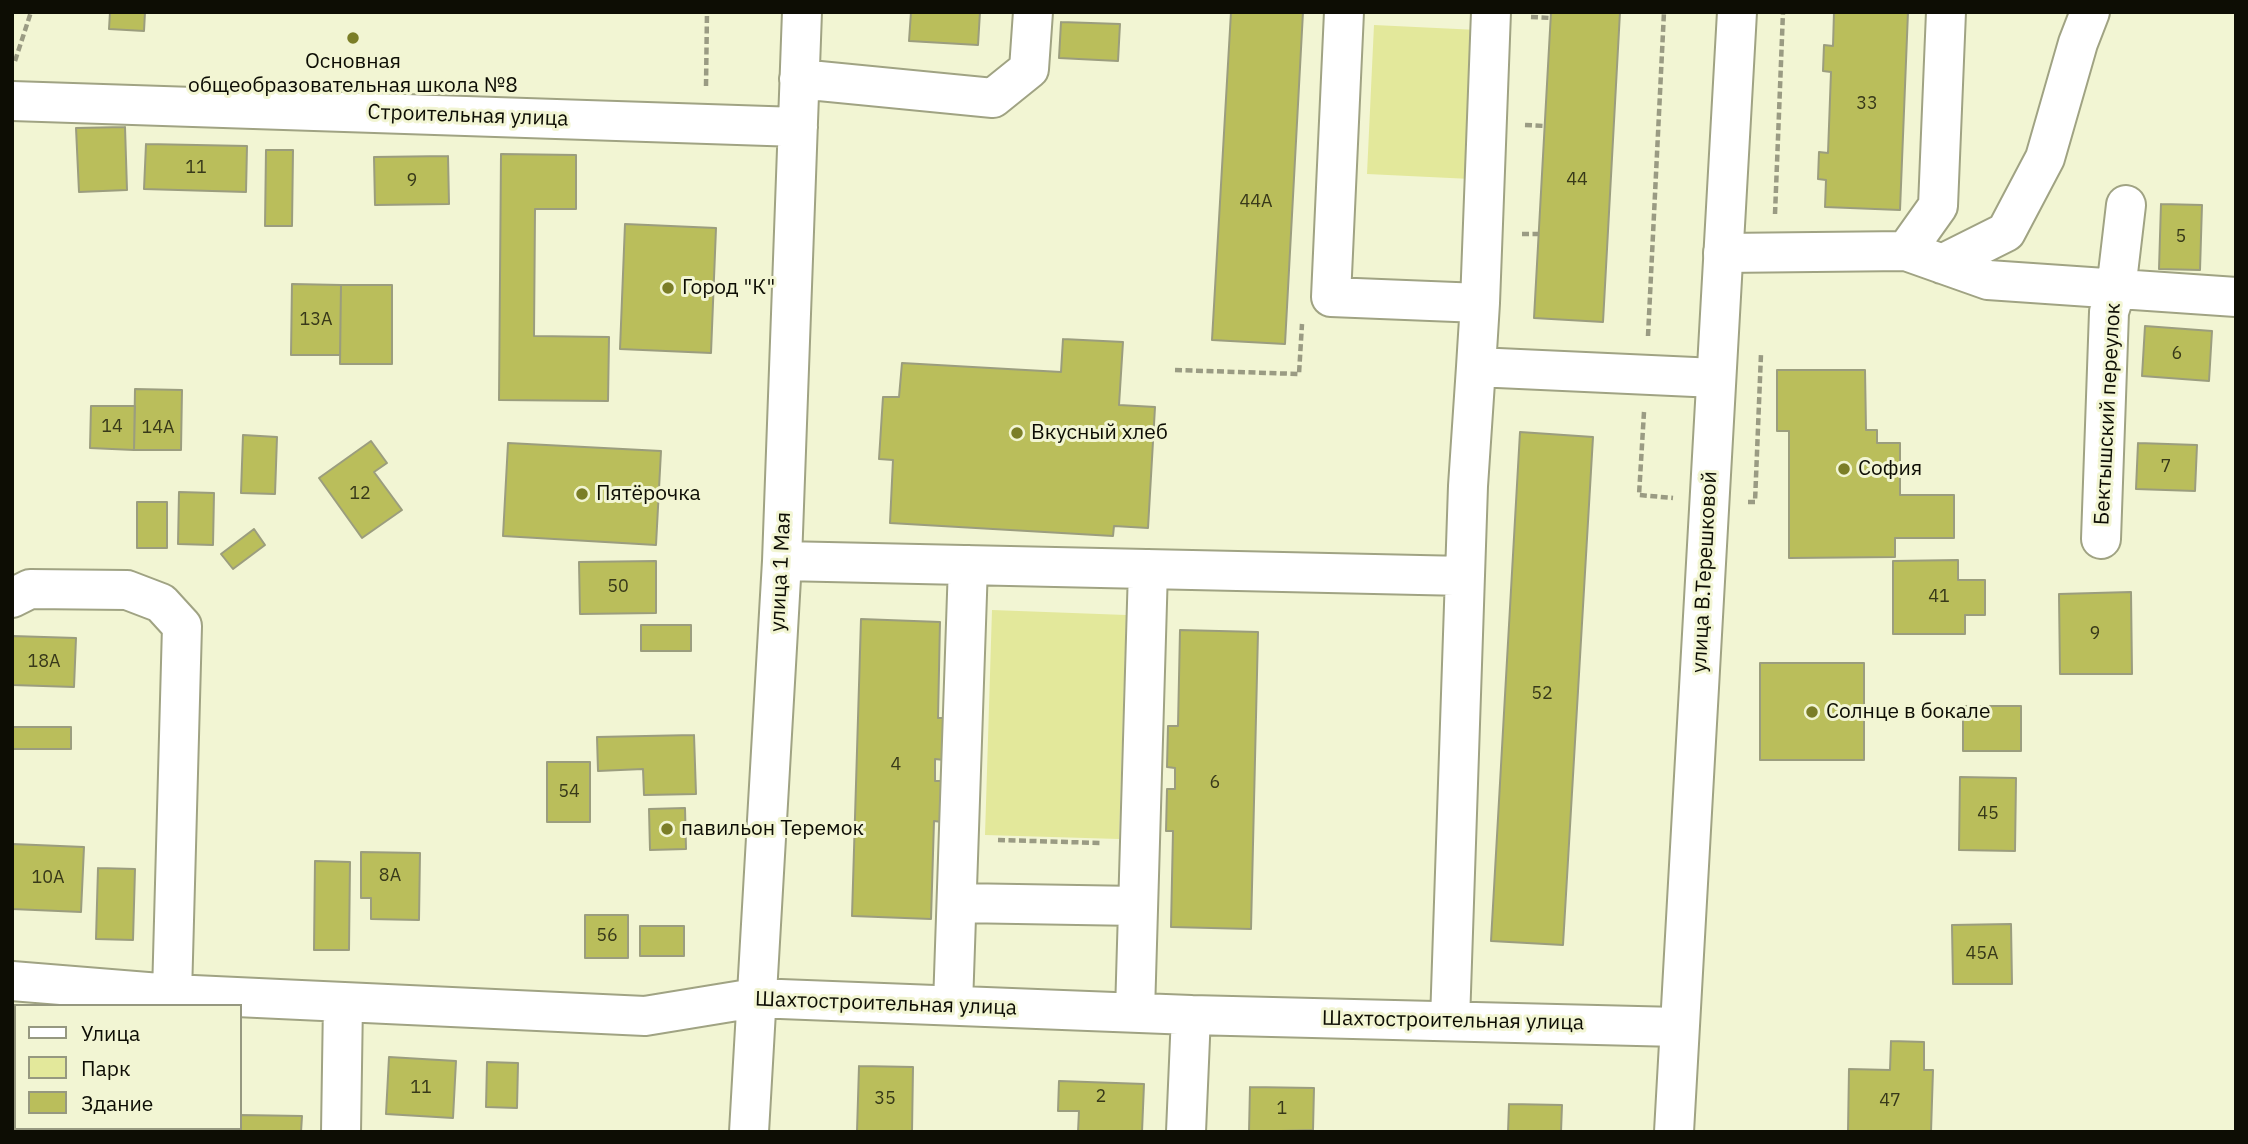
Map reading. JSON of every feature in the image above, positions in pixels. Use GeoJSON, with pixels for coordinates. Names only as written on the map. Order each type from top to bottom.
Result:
{"type":"FeatureCollection","features":[{"type":"Feature","properties":{"kind":"street","name":"улица 1 Мая"},"geometry":{"type":"LineString","coordinates":[[749,1132],[782,561],[802,12]]}},
{"type":"Feature","properties":{"kind":"street"},"geometry":{"type":"LineString","coordinates":[[799,79],[993,98],[1029,69],[1033,12]]}},
{"type":"Feature","properties":{"kind":"street"},"geometry":{"type":"LineString","coordinates":[[1345,12],[1331,298],[1480,303]]}},
{"type":"Feature","properties":{"kind":"street"},"geometry":{"type":"LineString","coordinates":[[1450,1021],[1465,576],[1480,303],[1491,12]]}},
{"type":"Feature","properties":{"kind":"street","name":"улица В.Терешковой"},"geometry":{"type":"LineString","coordinates":[[1674,1132],[1737,12]]}},
{"type":"Feature","properties":{"kind":"street"},"geometry":{"type":"LineString","coordinates":[[1906,251],[1938,206],[1946,12]]}},
{"type":"Feature","properties":{"kind":"street"},"geometry":{"type":"LineString","coordinates":[[1942,264],[2006,232],[2045,158],[2078,43],[2090,12]]}},
{"type":"Feature","properties":{"kind":"street","name":"Строительная улица"},"geometry":{"type":"LineString","coordinates":[[12,101],[798,127]]}},
{"type":"Feature","properties":{"kind":"street","name":"Бектышский переулок"},"geometry":{"type":"LineString","coordinates":[[2101,539],[2109,312],[2116,290],[2126,205]]}},
{"type":"Feature","properties":{"kind":"street"},"geometry":{"type":"LineString","coordinates":[[1723,253],[1906,251],[1989,280],[2236,297]]}},
{"type":"Feature","properties":{"kind":"street"},"geometry":{"type":"LineString","coordinates":[[1476,367],[1716,378]]}},
{"type":"Feature","properties":{"kind":"street"},"geometry":{"type":"LineString","coordinates":[[782,561],[1465,576]]}},
{"type":"Feature","properties":{"kind":"street"},"geometry":{"type":"LineString","coordinates":[[953,1006],[968,565]]}},
{"type":"Feature","properties":{"kind":"street"},"geometry":{"type":"LineString","coordinates":[[1135,1012],[1148,569]]}},
{"type":"Feature","properties":{"kind":"street"},"geometry":{"type":"LineString","coordinates":[[12,598],[30,589],[127,590],[161,604],[182,626],[172,994]]}},
{"type":"Feature","properties":{"kind":"street"},"geometry":{"type":"LineString","coordinates":[[957,903],[1138,906]]}},
{"type":"Feature","properties":{"kind":"street","name":"Шахтостроительная улица"},"geometry":{"type":"LineString","coordinates":[[12,981],[172,994],[645,1016],[755,998],[1191,1015],[1678,1027]]}},
{"type":"Feature","properties":{"kind":"street"},"geometry":{"type":"LineString","coordinates":[[341,1132],[343,1002]]}},
{"type":"Feature","properties":{"kind":"street"},"geometry":{"type":"LineString","coordinates":[[1186,1132],[1191,1015]]}},
{"type":"Feature","properties":{"kind":"path"},"geometry":{"type":"LineString","coordinates":[[12,68],[31,12]]}},
{"type":"Feature","properties":{"kind":"path"},"geometry":{"type":"LineString","coordinates":[[1775,218],[1783,12]]}},
{"type":"Feature","properties":{"kind":"path"},"geometry":{"type":"LineString","coordinates":[[959,839],[1140,844]]}},
{"type":"Feature","properties":{"kind":"green space"},"geometry":{"type":"Polygon","coordinates":[[[1374,25],[1478,30],[1471,179],[1367,174],[1374,25]]]}},
{"type":"Feature","properties":{"kind":"green space"},"geometry":{"type":"Polygon","coordinates":[[[992,610],[1126,615],[1119,839],[985,835],[992,610]]]}},
{"type":"Feature","properties":{"kind":"building"},"geometry":{"type":"Polygon","coordinates":[[[110,12],[145,12],[144,31],[109,29],[110,12]]]}},
{"type":"Feature","properties":{"kind":"building"},"geometry":{"type":"Polygon","coordinates":[[[911,12],[980,12],[978,45],[909,41],[911,12]]]}},
{"type":"Feature","properties":{"kind":"building"},"geometry":{"type":"Polygon","coordinates":[[[1231,12],[1303,12],[1285,344],[1212,340],[1231,12]]]}},
{"type":"Feature","properties":{"kind":"building"},"geometry":{"type":"Polygon","coordinates":[[[1551,12],[1620,12],[1603,322],[1534,318],[1551,12]]]}},
{"type":"Feature","properties":{"kind":"building"},"geometry":{"type":"Polygon","coordinates":[[[1834,12],[1908,12],[1900,210],[1825,207],[1826,180],[1818,179],[1819,152],[1828,153],[1831,72],[1823,71],[1824,45],[1833,46],[1834,12]]]}},
{"type":"Feature","properties":{"kind":"building"},"geometry":{"type":"Polygon","coordinates":[[[1061,22],[1120,24],[1118,61],[1059,58],[1061,22]]]}},
{"type":"Feature","properties":{"kind":"building"},"geometry":{"type":"Polygon","coordinates":[[[125,127],[127,190],[79,192],[76,128],[125,127]]]}},
{"type":"Feature","properties":{"kind":"building"},"geometry":{"type":"Polygon","coordinates":[[[146,144],[247,146],[246,192],[144,189],[146,144]]]}},
{"type":"Feature","properties":{"kind":"building"},"geometry":{"type":"Polygon","coordinates":[[[266,150],[293,150],[292,226],[265,226],[266,150]]]}},
{"type":"Feature","properties":{"kind":"building"},"geometry":{"type":"Polygon","coordinates":[[[501,154],[576,155],[576,209],[535,209],[534,336],[609,337],[608,401],[499,400],[501,154]]]}},
{"type":"Feature","properties":{"kind":"building"},"geometry":{"type":"Polygon","coordinates":[[[448,156],[449,204],[375,205],[374,157],[448,156]]]}},
{"type":"Feature","properties":{"kind":"building"},"geometry":{"type":"Polygon","coordinates":[[[2161,204],[2202,205],[2200,270],[2159,269],[2161,204]]]}},
{"type":"Feature","properties":{"kind":"building","name":"Город \"К\""},"geometry":{"type":"Polygon","coordinates":[[[625,224],[716,228],[711,353],[620,349],[625,224]]]}},
{"type":"Feature","properties":{"kind":"building"},"geometry":{"type":"Polygon","coordinates":[[[292,284],[341,285],[340,355],[291,355],[292,284]]]}},
{"type":"Feature","properties":{"kind":"building"},"geometry":{"type":"Polygon","coordinates":[[[341,285],[392,285],[392,364],[340,364],[341,285]]]}},
{"type":"Feature","properties":{"kind":"building"},"geometry":{"type":"Polygon","coordinates":[[[2145,326],[2212,331],[2209,381],[2142,376],[2145,326]]]}},
{"type":"Feature","properties":{"kind":"building","name":"Вкусный хлеб"},"geometry":{"type":"Polygon","coordinates":[[[1063,339],[1123,342],[1119,405],[1155,407],[1148,528],[1114,526],[1113,536],[890,523],[893,460],[879,459],[883,397],[899,397],[902,363],[1061,372],[1063,339]]]}},
{"type":"Feature","properties":{"kind":"building","name":"София"},"geometry":{"type":"Polygon","coordinates":[[[1777,370],[1865,370],[1866,430],[1877,430],[1877,443],[1900,443],[1900,495],[1954,495],[1954,538],[1895,538],[1895,557],[1789,558],[1789,431],[1777,431],[1777,370]]]}},
{"type":"Feature","properties":{"kind":"building"},"geometry":{"type":"Polygon","coordinates":[[[135,389],[182,390],[181,450],[134,450],[135,389]]]}},
{"type":"Feature","properties":{"kind":"building"},"geometry":{"type":"Polygon","coordinates":[[[91,406],[135,406],[134,450],[90,448],[91,406]]]}},
{"type":"Feature","properties":{"kind":"building"},"geometry":{"type":"Polygon","coordinates":[[[1520,432],[1593,437],[1563,945],[1491,941],[1520,432]]]}},
{"type":"Feature","properties":{"kind":"building"},"geometry":{"type":"Polygon","coordinates":[[[243,435],[277,437],[275,494],[241,493],[243,435]]]}},
{"type":"Feature","properties":{"kind":"building"},"geometry":{"type":"Polygon","coordinates":[[[371,441],[387,463],[374,472],[402,510],[362,538],[319,478],[371,441]]]}},
{"type":"Feature","properties":{"kind":"building","name":"Пятёрочка"},"geometry":{"type":"Polygon","coordinates":[[[508,443],[661,451],[656,545],[503,536],[508,443]]]}},
{"type":"Feature","properties":{"kind":"building"},"geometry":{"type":"Polygon","coordinates":[[[2138,443],[2197,445],[2195,491],[2136,489],[2138,443]]]}},
{"type":"Feature","properties":{"kind":"building"},"geometry":{"type":"Polygon","coordinates":[[[179,492],[214,493],[213,545],[178,544],[179,492]]]}},
{"type":"Feature","properties":{"kind":"building"},"geometry":{"type":"Polygon","coordinates":[[[137,502],[167,502],[167,548],[137,548],[137,502]]]}},
{"type":"Feature","properties":{"kind":"building"},"geometry":{"type":"Polygon","coordinates":[[[254,529],[265,545],[233,569],[221,554],[254,529]]]}},
{"type":"Feature","properties":{"kind":"building"},"geometry":{"type":"Polygon","coordinates":[[[1958,560],[1958,580],[1985,580],[1985,615],[1965,615],[1965,634],[1893,634],[1893,561],[1958,560]]]}},
{"type":"Feature","properties":{"kind":"building"},"geometry":{"type":"Polygon","coordinates":[[[656,561],[656,613],[580,614],[579,562],[656,561]]]}},
{"type":"Feature","properties":{"kind":"building"},"geometry":{"type":"Polygon","coordinates":[[[2131,592],[2132,674],[2060,674],[2059,594],[2131,592]]]}},
{"type":"Feature","properties":{"kind":"building"},"geometry":{"type":"Polygon","coordinates":[[[861,619],[940,622],[938,718],[945,718],[944,760],[935,759],[935,781],[944,781],[942,822],[934,821],[931,919],[852,916],[861,619]]]}},
{"type":"Feature","properties":{"kind":"building"},"geometry":{"type":"Polygon","coordinates":[[[641,625],[691,625],[691,651],[641,651],[641,625]]]}},
{"type":"Feature","properties":{"kind":"building"},"geometry":{"type":"Polygon","coordinates":[[[1180,630],[1258,632],[1251,929],[1171,927],[1173,831],[1166,831],[1167,789],[1175,789],[1175,768],[1167,767],[1168,726],[1178,726],[1180,630]]]}},
{"type":"Feature","properties":{"kind":"building"},"geometry":{"type":"Polygon","coordinates":[[[12,636],[76,638],[74,687],[12,685],[12,636]]]}},
{"type":"Feature","properties":{"kind":"building","name":"Солнце в бокале"},"geometry":{"type":"Polygon","coordinates":[[[1760,663],[1864,663],[1864,760],[1760,760],[1760,663]]]}},
{"type":"Feature","properties":{"kind":"building"},"geometry":{"type":"Polygon","coordinates":[[[1963,706],[2021,706],[2021,751],[1963,751],[1963,706]]]}},
{"type":"Feature","properties":{"kind":"building"},"geometry":{"type":"Polygon","coordinates":[[[12,727],[71,727],[71,749],[12,749],[12,727]]]}},
{"type":"Feature","properties":{"kind":"building"},"geometry":{"type":"Polygon","coordinates":[[[694,735],[696,794],[644,795],[643,769],[598,771],[597,737],[694,735]]]}},
{"type":"Feature","properties":{"kind":"building"},"geometry":{"type":"Polygon","coordinates":[[[547,762],[590,762],[590,822],[547,822],[547,762]]]}},
{"type":"Feature","properties":{"kind":"building"},"geometry":{"type":"Polygon","coordinates":[[[1960,777],[2016,778],[2015,851],[1959,850],[1960,777]]]}},
{"type":"Feature","properties":{"kind":"building","name":"павильон Теремок"},"geometry":{"type":"Polygon","coordinates":[[[685,808],[686,849],[650,850],[649,809],[685,808]]]}},
{"type":"Feature","properties":{"kind":"building"},"geometry":{"type":"Polygon","coordinates":[[[12,844],[84,847],[81,912],[12,909],[12,844]]]}},
{"type":"Feature","properties":{"kind":"building"},"geometry":{"type":"Polygon","coordinates":[[[361,852],[420,853],[419,920],[371,919],[371,898],[361,898],[361,852]]]}},
{"type":"Feature","properties":{"kind":"building"},"geometry":{"type":"Polygon","coordinates":[[[315,861],[350,862],[349,950],[314,950],[315,861]]]}},
{"type":"Feature","properties":{"kind":"building"},"geometry":{"type":"Polygon","coordinates":[[[98,868],[135,869],[133,940],[96,939],[98,868]]]}},
{"type":"Feature","properties":{"kind":"building"},"geometry":{"type":"Polygon","coordinates":[[[585,915],[628,915],[628,958],[585,958],[585,915]]]}},
{"type":"Feature","properties":{"kind":"building"},"geometry":{"type":"Polygon","coordinates":[[[2011,924],[2012,984],[1953,984],[1952,925],[2011,924]]]}},
{"type":"Feature","properties":{"kind":"building"},"geometry":{"type":"Polygon","coordinates":[[[640,926],[684,926],[684,956],[640,956],[640,926]]]}},
{"type":"Feature","properties":{"kind":"building"},"geometry":{"type":"Polygon","coordinates":[[[12,1023],[14,1023],[14,1091],[12,1023]]]}},
{"type":"Feature","properties":{"kind":"building"},"geometry":{"type":"Polygon","coordinates":[[[1891,1041],[1924,1042],[1924,1070],[1933,1070],[1931,1132],[1848,1132],[1849,1069],[1890,1070],[1891,1041]]]}},
{"type":"Feature","properties":{"kind":"building"},"geometry":{"type":"Polygon","coordinates":[[[389,1057],[456,1061],[453,1118],[386,1114],[389,1057]]]}},
{"type":"Feature","properties":{"kind":"building"},"geometry":{"type":"Polygon","coordinates":[[[487,1062],[518,1063],[517,1108],[486,1107],[487,1062]]]}},
{"type":"Feature","properties":{"kind":"building"},"geometry":{"type":"Polygon","coordinates":[[[859,1066],[913,1067],[912,1132],[857,1132],[859,1066]]]}},
{"type":"Feature","properties":{"kind":"building"},"geometry":{"type":"Polygon","coordinates":[[[1059,1081],[1144,1084],[1142,1132],[1078,1132],[1079,1111],[1058,1111],[1059,1081]]]}},
{"type":"Feature","properties":{"kind":"building"},"geometry":{"type":"Polygon","coordinates":[[[1250,1087],[1314,1088],[1313,1130],[1249,1132],[1250,1087]]]}},
{"type":"Feature","properties":{"kind":"building"},"geometry":{"type":"Polygon","coordinates":[[[1509,1104],[1562,1105],[1561,1132],[1508,1132],[1509,1104]]]}},
{"type":"Feature","properties":{"kind":"building"},"geometry":{"type":"Polygon","coordinates":[[[242,1115],[302,1116],[301,1132],[117,1132],[242,1130],[242,1115]]]}},
{"type":"Feature","properties":{"kind":"place","name":"Основная общеобразовательная школа №8"},"geometry":{"type":"Point","coordinates":[353,38]}},
{"type":"Feature","properties":{"kind":"place","name":"Город \"К\""},"geometry":{"type":"Point","coordinates":[668,288]}},
{"type":"Feature","properties":{"kind":"place","name":"Вкусный хлеб"},"geometry":{"type":"Point","coordinates":[1017,433]}},
{"type":"Feature","properties":{"kind":"place","name":"София"},"geometry":{"type":"Point","coordinates":[1844,469]}},
{"type":"Feature","properties":{"kind":"place","name":"Пятёрочка"},"geometry":{"type":"Point","coordinates":[582,494]}},
{"type":"Feature","properties":{"kind":"place","name":"Солнце в бокале"},"geometry":{"type":"Point","coordinates":[1812,712]}},
{"type":"Feature","properties":{"kind":"place","name":"павильон Теремок"},"geometry":{"type":"Point","coordinates":[667,829]}}]}
